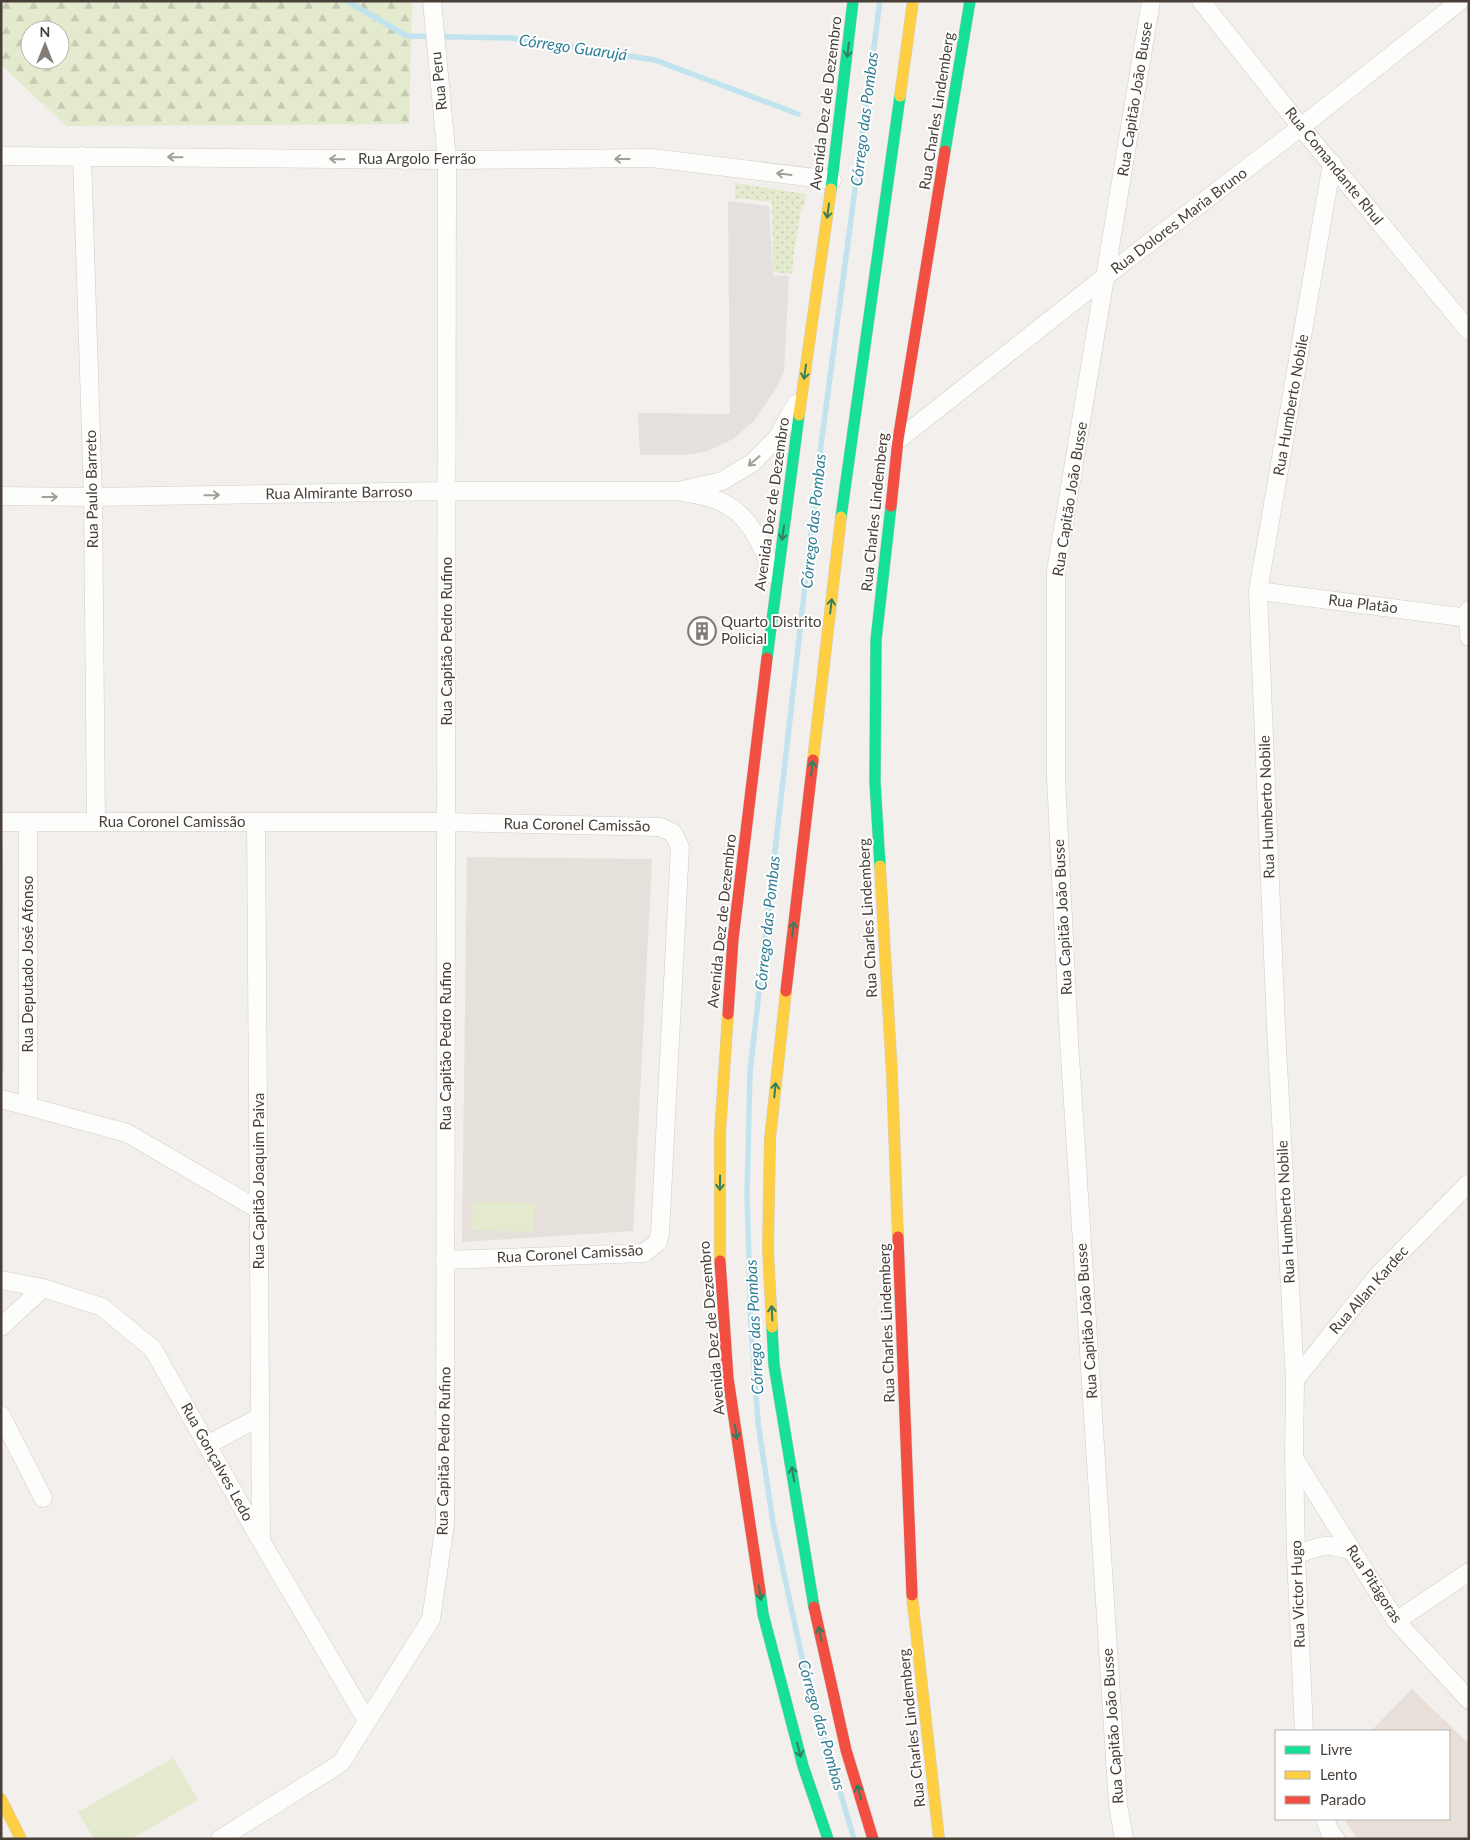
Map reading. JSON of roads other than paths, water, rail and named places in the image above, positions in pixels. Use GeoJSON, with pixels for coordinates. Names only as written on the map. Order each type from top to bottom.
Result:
{"type":"FeatureCollection","features":[{"type":"Feature","properties":{"kind":"main road","name":"Avenida Dez de Dezembro"},"geometry":{"type":"LineString","coordinates":[[828,1839],[803,1766],[763,1614],[728,1378],[719,1254],[720,1134],[733,939],[776,580],[832,180],[854,1]]}},
{"type":"Feature","properties":{"kind":"main road"},"geometry":{"type":"LineString","coordinates":[[873,1839],[846,1750],[813,1602],[774,1365],[768,1250],[770,1139],[846,478],[913,1]]}},
{"type":"Feature","properties":{"kind":"main road","name":"Rua Charles Lindemberg"},"geometry":{"type":"LineString","coordinates":[[939,1839],[912,1593],[892,1075],[875,782],[876,640],[898,440],[970,1]]}},
{"type":"Feature","properties":{"kind":"main road"},"geometry":{"type":"LineString","coordinates":[[1,1799],[21,1839]]}},
{"type":"Feature","properties":{"kind":"street","name":"Rua Peru"},"geometry":{"type":"LineString","coordinates":[[432,1],[447,160]]}},
{"type":"Feature","properties":{"kind":"street","name":"Rua Capitão João Busse"},"geometry":{"type":"LineString","coordinates":[[1124,1839],[1118,1805],[1069,1040],[1056,777],[1056,571],[1151,1]]}},
{"type":"Feature","properties":{"kind":"street","name":"Rua Comandante Rhul"},"geometry":{"type":"LineString","coordinates":[[1201,1],[1301,127],[1469,331]]}},
{"type":"Feature","properties":{"kind":"street","name":"Rua Dolores Maria Bruno"},"geometry":{"type":"LineString","coordinates":[[898,440],[1106,276],[1461,5]]}},
{"type":"Feature","properties":{"kind":"street","name":"Rua Argolo Ferrão"},"geometry":{"type":"LineString","coordinates":[[1,156],[447,160],[652,158],[832,180]]}},
{"type":"Feature","properties":{"kind":"street","name":"Rua Paulo Barreto"},"geometry":{"type":"LineString","coordinates":[[82,156],[93,497],[96,822]]}},
{"type":"Feature","properties":{"kind":"street","name":"Rua Capitão Pedro Rufino"},"geometry":{"type":"LineString","coordinates":[[220,1839],[341,1763],[431,1619],[445,1524],[447,160]]}},
{"type":"Feature","properties":{"kind":"street","name":"Rua Humberto Nobile"},"geometry":{"type":"LineString","coordinates":[[1294,1457],[1295,1380],[1276,1027],[1258,591],[1332,163]]}},
{"type":"Feature","properties":{"kind":"street","name":"Rua Almirante Barroso"},"geometry":{"type":"LineString","coordinates":[[678,491],[722,481],[752,463],[777,438],[802,393]]}},
{"type":"Feature","properties":{"kind":"street","name":"Rua Almirante Barroso"},"geometry":{"type":"LineString","coordinates":[[1,496],[93,497],[447,491],[678,491],[710,498],[728,505],[744,519],[760,541],[776,580]]}},
{"type":"Feature","properties":{"kind":"street","name":"Rua Platão"},"geometry":{"type":"LineString","coordinates":[[1258,591],[1468,615]]}},
{"type":"Feature","properties":{"kind":"street"},"geometry":{"type":"LineString","coordinates":[[1468,615],[1469,637]]}},
{"type":"Feature","properties":{"kind":"street","name":"Rua Coronel Camissão"},"geometry":{"type":"LineString","coordinates":[[1,822],[446,822],[660,827],[673,833],[680,847],[658,1242],[644,1253],[446,1260]]}},
{"type":"Feature","properties":{"kind":"street","name":"Rua Deputado José Afonso"},"geometry":{"type":"LineString","coordinates":[[28,822],[28,1106]]}},
{"type":"Feature","properties":{"kind":"street","name":"Rua Capitão Joaquim Paiva"},"geometry":{"type":"LineString","coordinates":[[256,822],[261,1541]]}},
{"type":"Feature","properties":{"kind":"street"},"geometry":{"type":"LineString","coordinates":[[1,1099],[127,1133],[259,1210]]}},
{"type":"Feature","properties":{"kind":"street","name":"Rua Allan Kardec"},"geometry":{"type":"LineString","coordinates":[[1295,1380],[1379,1274],[1469,1183]]}},
{"type":"Feature","properties":{"kind":"street","name":"Rua Gonçalves Ledo"},"geometry":{"type":"LineString","coordinates":[[1,1280],[43,1288],[102,1307],[153,1349],[261,1541],[368,1721]]}},
{"type":"Feature","properties":{"kind":"street"},"geometry":{"type":"LineString","coordinates":[[1,1327],[43,1288]]}},
{"type":"Feature","properties":{"kind":"street"},"geometry":{"type":"LineString","coordinates":[[1,1415],[42,1498]]}},
{"type":"Feature","properties":{"kind":"street"},"geometry":{"type":"LineString","coordinates":[[207,1445],[260,1417]]}},
{"type":"Feature","properties":{"kind":"street","name":"Rua Pitágoras"},"geometry":{"type":"LineString","coordinates":[[1294,1457],[1396,1621],[1469,1700]]}},
{"type":"Feature","properties":{"kind":"street","name":"Rua Victor Hugo"},"geometry":{"type":"LineString","coordinates":[[1294,1457],[1296,1556],[1304,1730]]}},
{"type":"Feature","properties":{"kind":"street"},"geometry":{"type":"LineString","coordinates":[[1296,1556],[1321,1546],[1335,1545],[1351,1550]]}},
{"type":"Feature","properties":{"kind":"street"},"geometry":{"type":"LineString","coordinates":[[1396,1621],[1469,1572]]}},
{"type":"Feature","properties":{"kind":"street"},"geometry":{"type":"LineString","coordinates":[[1325,1820],[1330,1832],[1336,1839]]}},
{"type":"Feature","properties":{"kind":"waterway","name":"Córrego Guarujá"},"geometry":{"type":"LineString","coordinates":[[347,1],[407,36],[512,38],[655,60],[798,114]]}},
{"type":"Feature","properties":{"kind":"waterway","name":"Córrego das Pombas"},"geometry":{"type":"LineString","coordinates":[[854,1839],[806,1676],[773,1523],[758,1422],[751,1324],[747,1196],[750,1072],[821,445],[880,1]]}},
{"type":"Feature","properties":{"kind":"place","name":"Quarto Distrito Policial"},"geometry":{"type":"Point","coordinates":[702,631]}}]}
